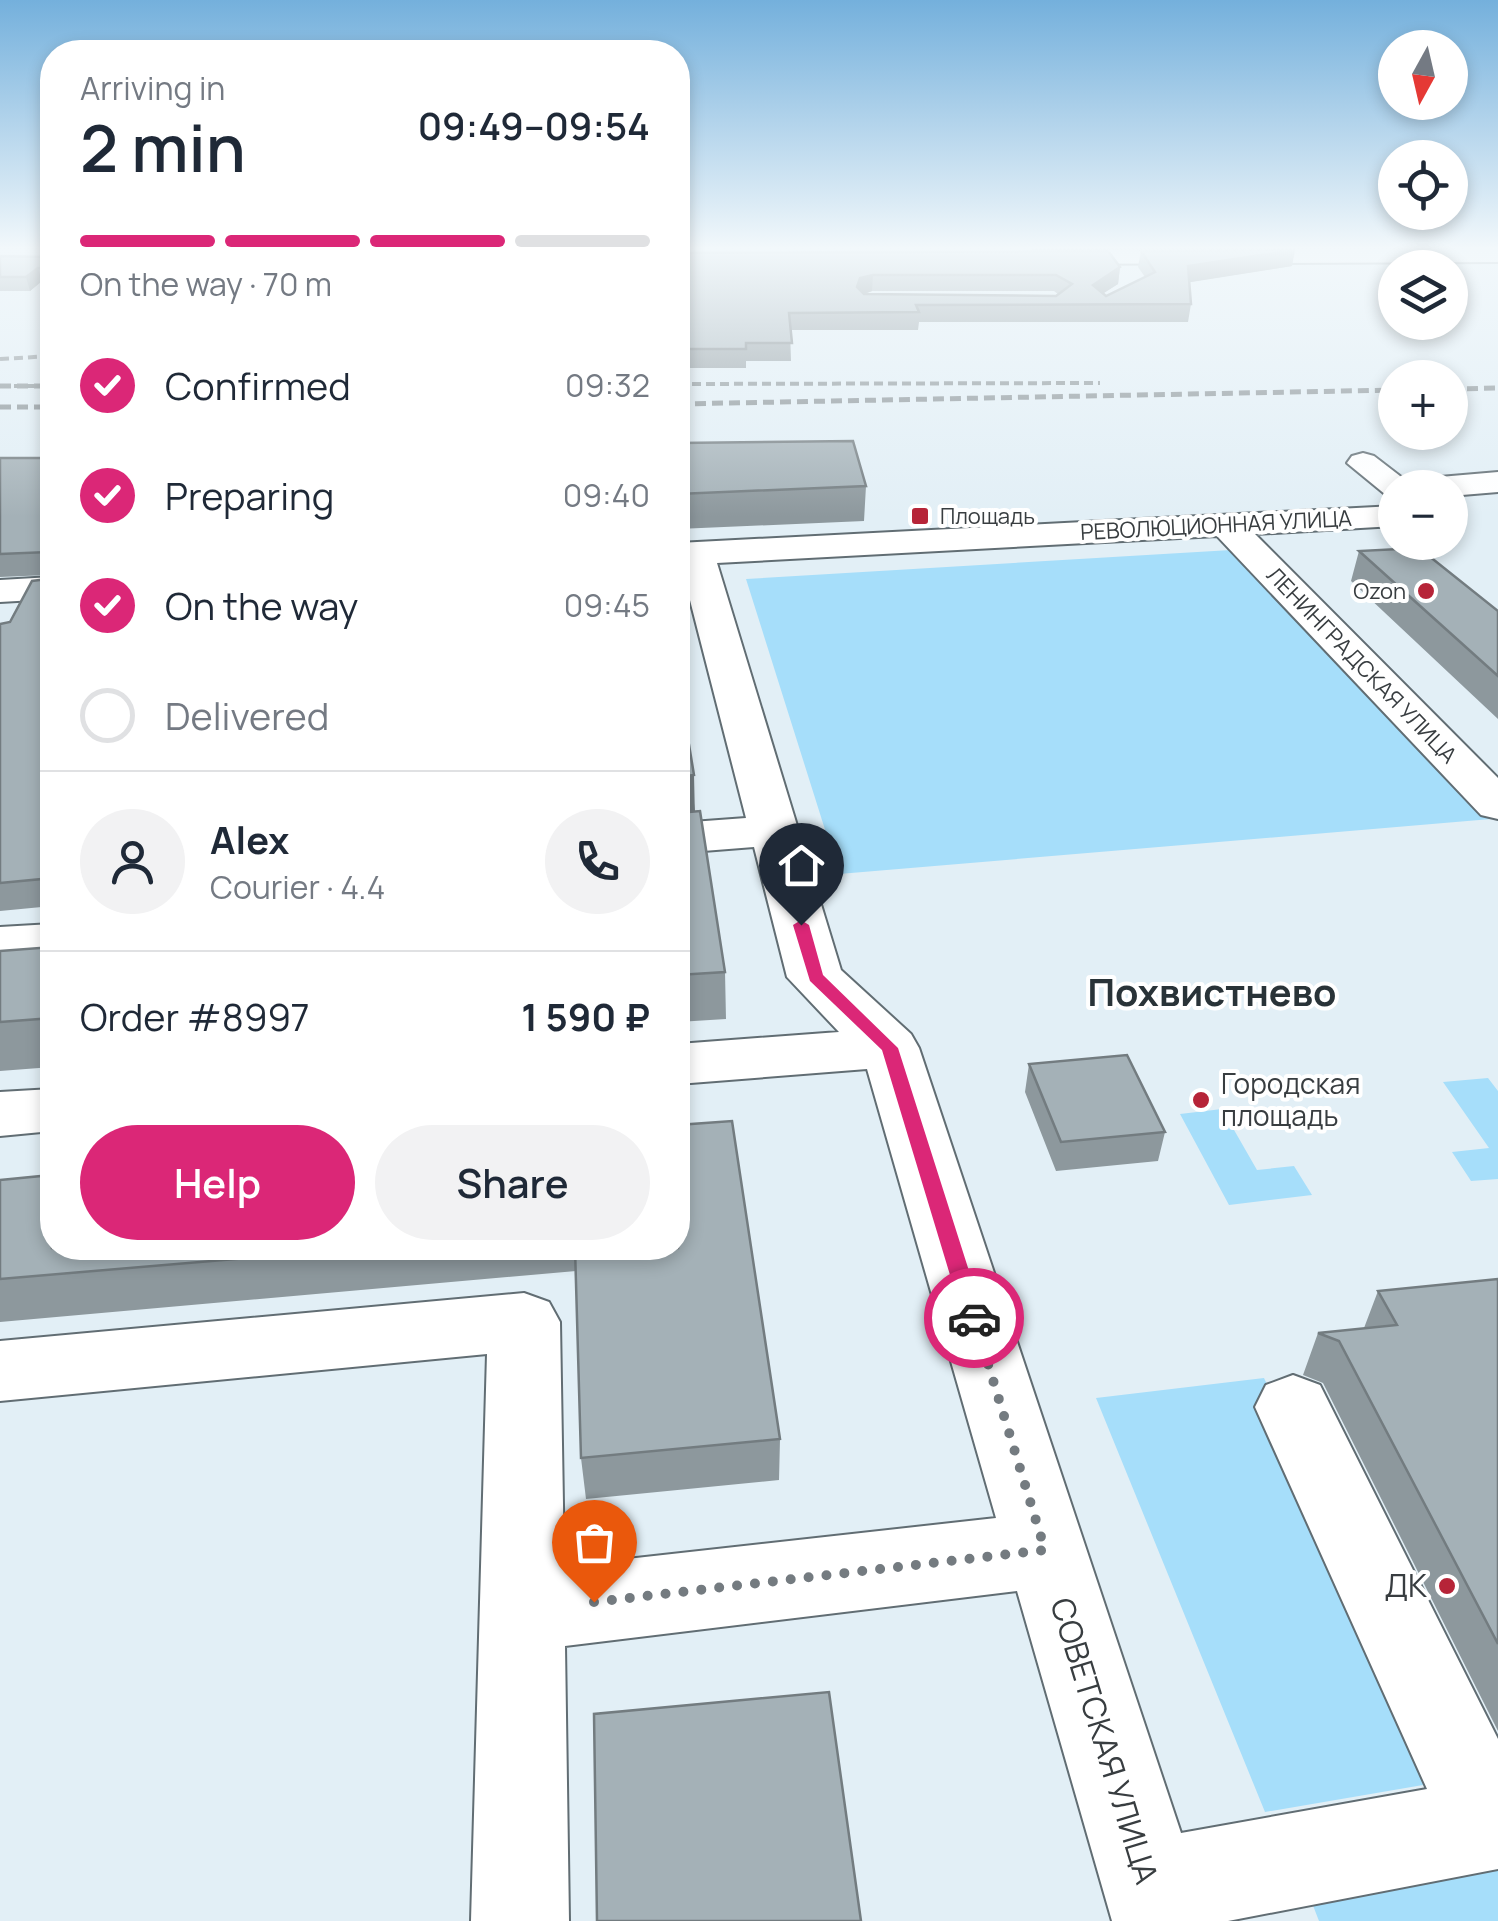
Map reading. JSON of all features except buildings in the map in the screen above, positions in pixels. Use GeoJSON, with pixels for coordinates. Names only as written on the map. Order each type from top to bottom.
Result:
{"type":"FeatureCollection","features":[{"type":"Feature","properties":{"kind":"street"},"geometry":{"type":"LineString","coordinates":[[1363,463],[1378,474]]}},
{"type":"Feature","properties":{"kind":"street"},"geometry":{"type":"LineString","coordinates":[[1468,485],[1498,482]]}},
{"type":"Feature","properties":{"kind":"street"},"geometry":{"type":"LineString","coordinates":[[1468,512],[1498,510]]}},
{"type":"Feature","properties":{"kind":"street","name":"РЕВОЛЮЦИОННАЯ УЛИЦА"},"geometry":{"type":"LineString","coordinates":[[690,554],[1378,517]]}},
{"type":"Feature","properties":{"kind":"street","name":"ЛЕНИНГРАДСКАЯ УЛИЦА"},"geometry":{"type":"LineString","coordinates":[[1225,524],[1476,757],[1498,805]]}},
{"type":"Feature","properties":{"kind":"street","name":"СОВЕТСКАЯ УЛИЦА"},"geometry":{"type":"LineString","coordinates":[[690,563],[775,831],[816,977],[890,1048],[1155,1904]]}},
{"type":"Feature","properties":{"kind":"street"},"geometry":{"type":"LineString","coordinates":[[0,635],[25,590]]}},
{"type":"Feature","properties":{"kind":"street"},"geometry":{"type":"LineString","coordinates":[[690,837],[775,831]]}},
{"type":"Feature","properties":{"kind":"street"},"geometry":{"type":"LineString","coordinates":[[0,943],[40,941]]}},
{"type":"Feature","properties":{"kind":"street"},"geometry":{"type":"LineString","coordinates":[[690,1063],[890,1048]]}},
{"type":"Feature","properties":{"kind":"street"},"geometry":{"type":"LineString","coordinates":[[0,1114],[40,1111]]}},
{"type":"Feature","properties":{"kind":"street"},"geometry":{"type":"LineString","coordinates":[[0,1371],[524,1322],[520,1921]]}},
{"type":"Feature","properties":{"kind":"street"},"geometry":{"type":"LineString","coordinates":[[1155,1904],[1491,1825],[1293,1407]]}},
{"type":"Feature","properties":{"kind":"street"},"geometry":{"type":"LineString","coordinates":[[522,1611],[1045,1550]]}},
{"type":"Feature","properties":{"kind":"shaded area"},"geometry":{"type":"Polygon","coordinates":[[[1231,550],[1491,819],[839,874],[746,579],[1231,550]]]}},
{"type":"Feature","properties":{"kind":"shaded area"},"geometry":{"type":"Polygon","coordinates":[[[1488,1078],[1498,1091],[1498,1179],[1471,1181],[1452,1152],[1489,1148],[1443,1082],[1488,1078]]]}},
{"type":"Feature","properties":{"kind":"shaded area"},"geometry":{"type":"Polygon","coordinates":[[[1222,1109],[1257,1170],[1294,1166],[1312,1195],[1229,1205],[1180,1114],[1222,1109]]]}},
{"type":"Feature","properties":{"kind":"shaded area"},"geometry":{"type":"Polygon","coordinates":[[[1264,1378],[1433,1732],[1439,1766],[1423,1785],[1265,1812],[1096,1398],[1264,1378]]]}},
{"type":"Feature","properties":{"kind":"shaded area"},"geometry":{"type":"Polygon","coordinates":[[[1498,1863],[1498,1921],[1319,1921],[1307,1890],[1498,1863]]]}},
{"type":"Feature","properties":{"kind":"railway"},"geometry":{"type":"LineString","coordinates":[[0,359],[40,357]]}},
{"type":"Feature","properties":{"kind":"railway"},"geometry":{"type":"LineString","coordinates":[[690,384],[1100,383]]}},
{"type":"Feature","properties":{"kind":"railway"},"geometry":{"type":"LineString","coordinates":[[0,386],[40,386]]}},
{"type":"Feature","properties":{"kind":"railway"},"geometry":{"type":"LineString","coordinates":[[1468,389],[1498,388]]}},
{"type":"Feature","properties":{"kind":"railway"},"geometry":{"type":"LineString","coordinates":[[690,404],[1378,390]]}},
{"type":"Feature","properties":{"kind":"railway"},"geometry":{"type":"LineString","coordinates":[[0,407],[40,407]]}},
{"type":"Feature","properties":{"kind":"way so far"},"geometry":{"type":"LineString","coordinates":[[594,1602],[1045,1550],[974,1318]]}},
{"type":"Feature","properties":{"kind":"place","name":"Площадь"},"geometry":{"type":"Point","coordinates":[920,516]}},
{"type":"Feature","properties":{"kind":"place","name":"Ozon"},"geometry":{"type":"Point","coordinates":[1426,591]}},
{"type":"Feature","properties":{"kind":"place","name":"Городская площадь"},"geometry":{"type":"Point","coordinates":[1201,1100]}},
{"type":"Feature","properties":{"kind":"place","name":"ДК"},"geometry":{"type":"Point","coordinates":[1447,1586]}},
{"type":"Feature","properties":{"kind":"district","name":"Похвистнево"},"geometry":{"type":"Point","coordinates":[1212,993]}},
{"type":"Feature","properties":{"kind":"route"},"geometry":{"type":"LineString","coordinates":[[801,925],[816,977],[890,1048],[974,1318]]}}]}
